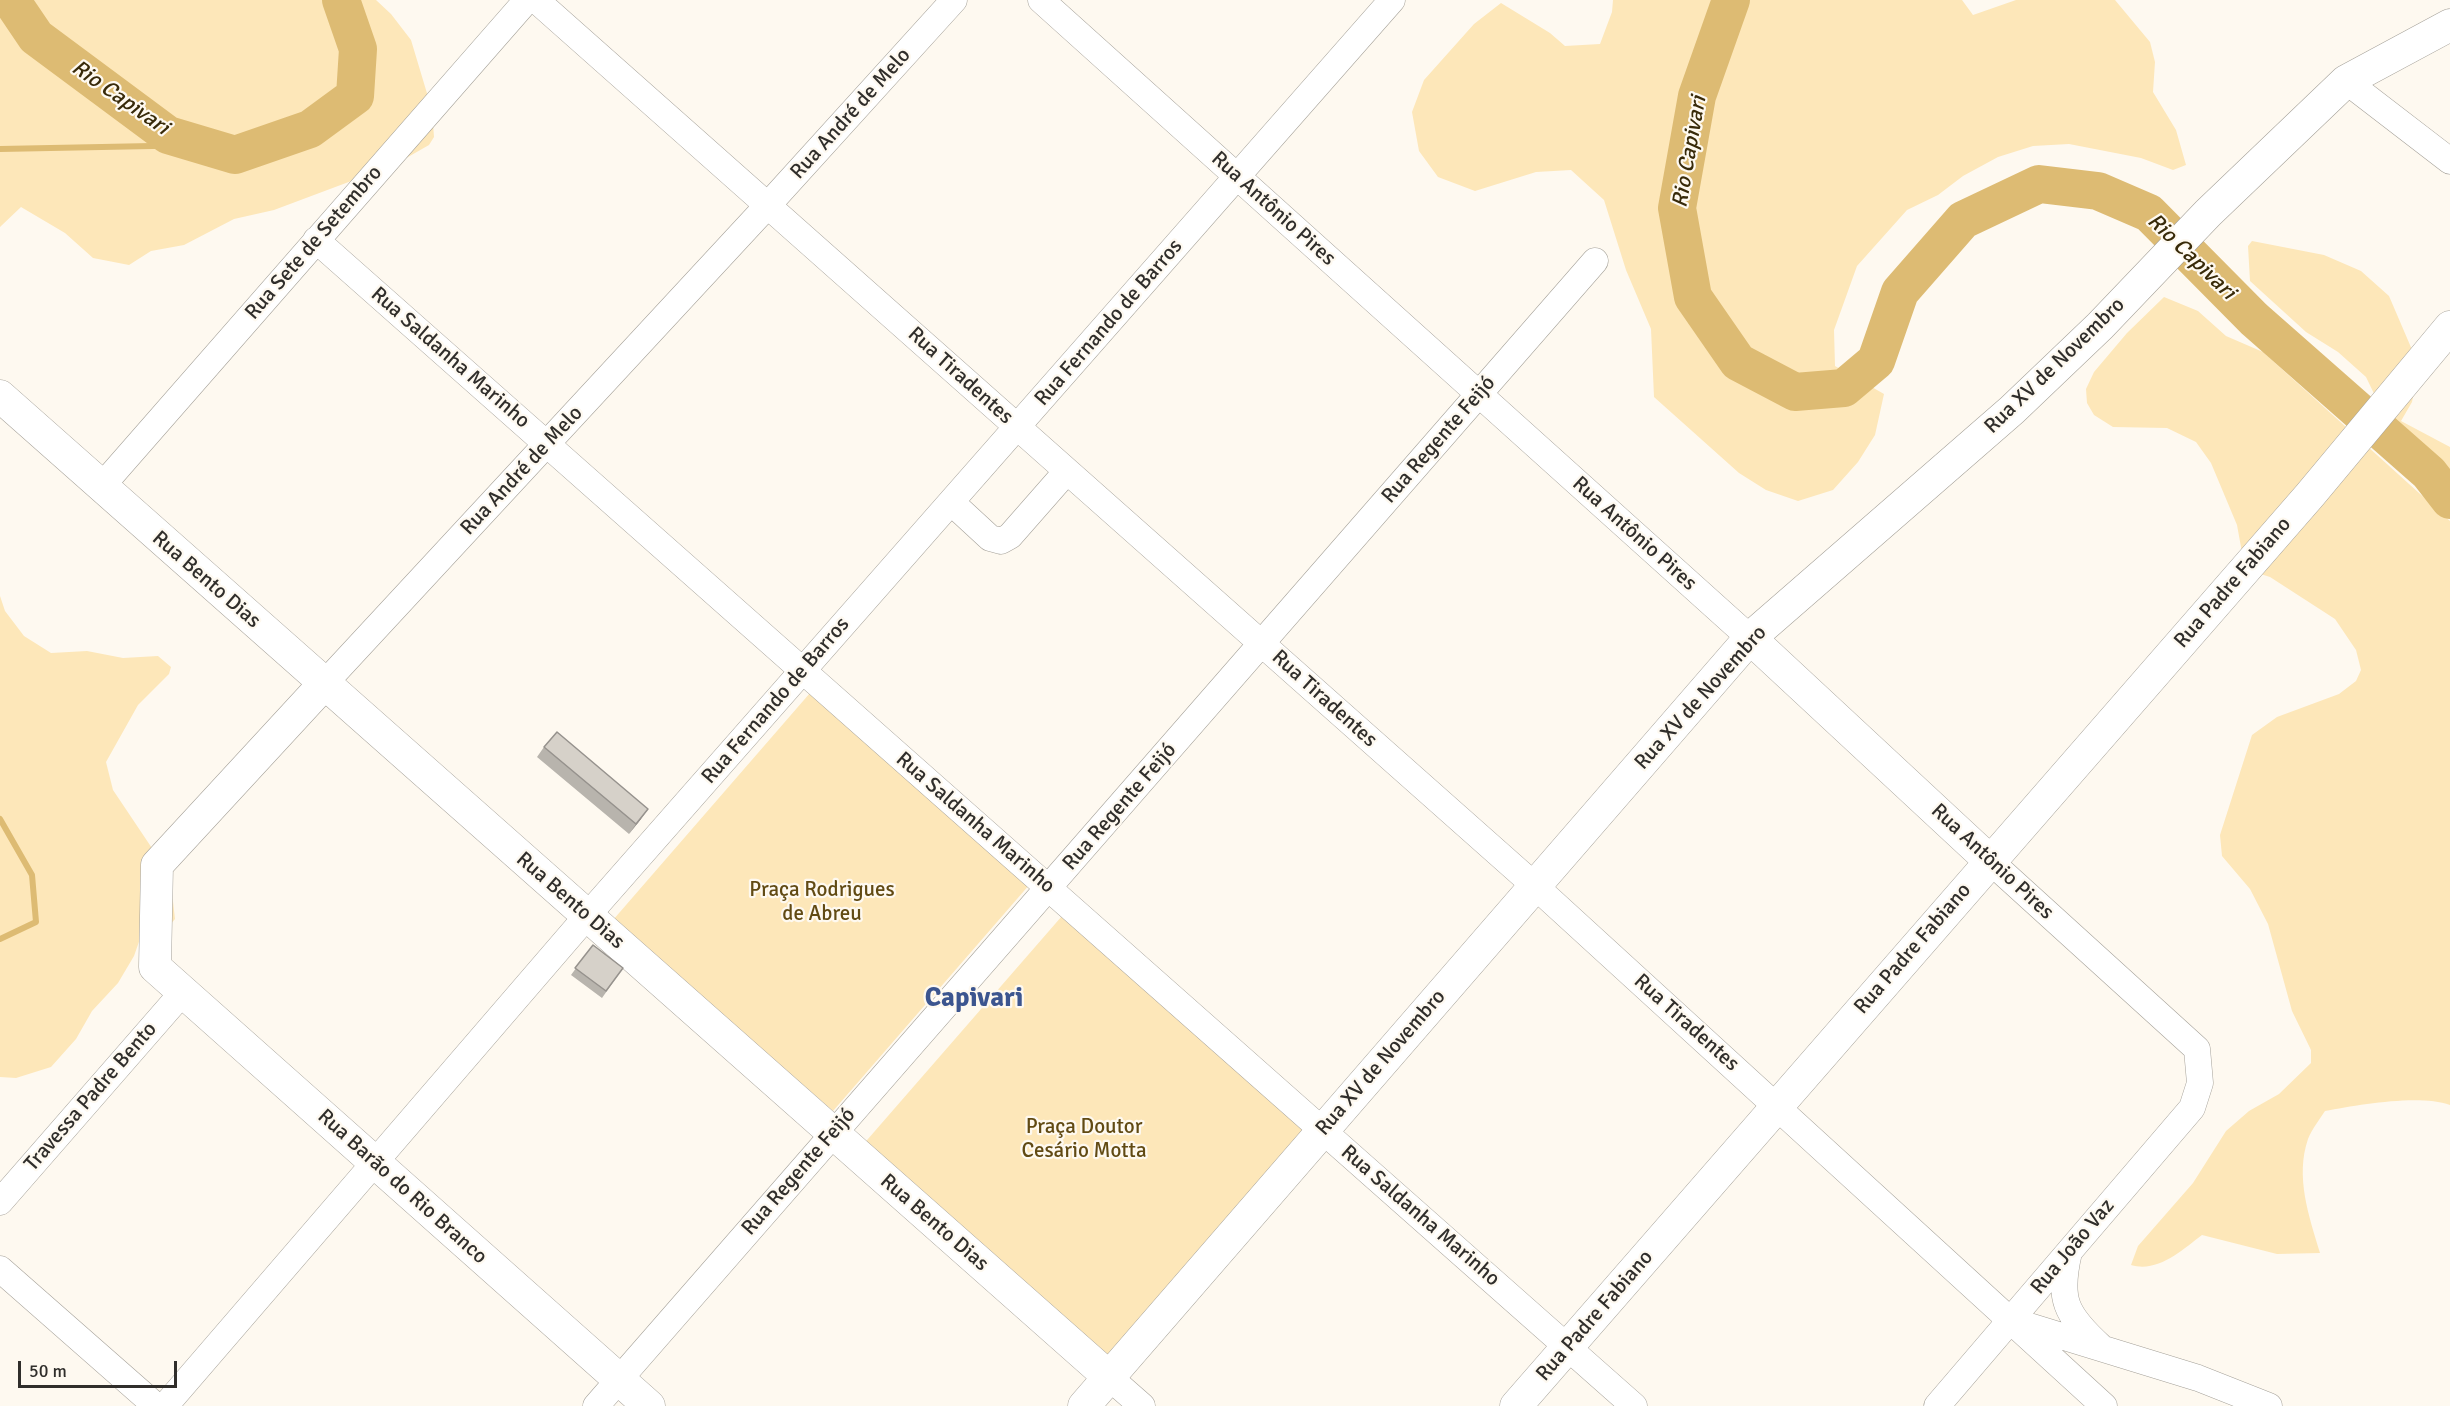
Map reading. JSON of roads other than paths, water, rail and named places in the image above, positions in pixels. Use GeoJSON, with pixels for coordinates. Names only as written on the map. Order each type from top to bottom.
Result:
{"type":"FeatureCollection","features":[{"type":"Feature","properties":{"kind":"main road","name":"Rua XV de Novembro"},"geometry":{"type":"LineString","coordinates":[[1084,1406],[1750,638],[2012,410],[2100,326],[2208,213],[2346,81],[2450,25]]}},
{"type":"Feature","properties":{"kind":"main road","name":"Rua Padre Fabiano"},"geometry":{"type":"LineString","coordinates":[[1516,1406],[2310,495],[2450,327]]}},
{"type":"Feature","properties":{"kind":"main road","name":"Rua Bento Dias"},"geometry":{"type":"LineString","coordinates":[[0,396],[1108,1377]]}},
{"type":"Feature","properties":{"kind":"main road","name":"Rua Antônio Pires"},"geometry":{"type":"LineString","coordinates":[[1750,638],[1990,861]]}},
{"type":"Feature","properties":{"kind":"main road","name":"Rua André de Melo"},"geometry":{"type":"LineString","coordinates":[[155,968],[157,865],[324,684]]}},
{"type":"Feature","properties":{"kind":"main road","name":"Rua Barão do Rio Branco"},"geometry":{"type":"LineString","coordinates":[[155,968],[649,1406]]}},
{"type":"Feature","properties":{"kind":"street","name":"Rua Sete de Setembro"},"geometry":{"type":"LineString","coordinates":[[101,487],[527,0]]}},
{"type":"Feature","properties":{"kind":"street","name":"Rua Tiradentes"},"geometry":{"type":"LineString","coordinates":[[536,0],[1535,886],[2104,1406]]}},
{"type":"Feature","properties":{"kind":"street","name":"Rua André de Melo"},"geometry":{"type":"LineString","coordinates":[[324,684],[768,206],[954,0]]}},
{"type":"Feature","properties":{"kind":"street","name":"Rua Antônio Pires"},"geometry":{"type":"LineString","coordinates":[[1041,0],[1750,638]]}},
{"type":"Feature","properties":{"kind":"street","name":"Rua Fernando de Barros"},"geometry":{"type":"LineString","coordinates":[[165,1406],[586,916],[1392,0]]}},
{"type":"Feature","properties":{"kind":"street"},"geometry":{"type":"LineString","coordinates":[[2346,81],[2450,161]]}},
{"type":"Feature","properties":{"kind":"street","name":"Rua Saldanha Marinho"},"geometry":{"type":"LineString","coordinates":[[316,240],[1634,1406]]}},
{"type":"Feature","properties":{"kind":"street","name":"Rua Regente Feijó"},"geometry":{"type":"LineString","coordinates":[[596,1406],[1595,261]]}},
{"type":"Feature","properties":{"kind":"street"},"geometry":{"type":"LineString","coordinates":[[951,502],[990,538],[1001,541],[1010,536],[1067,471]]}},
{"type":"Feature","properties":{"kind":"street","name":"Rua Antônio Pires"},"geometry":{"type":"LineString","coordinates":[[1990,861],[2198,1049],[2200,1083]]}},
{"type":"Feature","properties":{"kind":"street","name":"Travessa Padre Bento"},"geometry":{"type":"LineString","coordinates":[[0,1202],[183,992]]}},
{"type":"Feature","properties":{"kind":"street","name":"Rua João Vaz"},"geometry":{"type":"LineString","coordinates":[[1937,1406],[2192,1108],[2200,1083]]}},
{"type":"Feature","properties":{"kind":"street"},"geometry":{"type":"LineString","coordinates":[[2069,1252],[2063,1278],[2065,1301],[2077,1325],[2102,1347]]}},
{"type":"Feature","properties":{"kind":"street"},"geometry":{"type":"LineString","coordinates":[[0,1269],[156,1406]]}},
{"type":"Feature","properties":{"kind":"street"},"geometry":{"type":"LineString","coordinates":[[2011,1320],[2198,1378],[2269,1406]]}},
{"type":"Feature","properties":{"kind":"street"},"geometry":{"type":"LineString","coordinates":[[2079,1383],[2080,1366],[2086,1356],[2102,1347]]}},
{"type":"Feature","properties":{"kind":"street","name":"Rua Bento Dias"},"geometry":{"type":"LineString","coordinates":[[1108,1377],[1142,1406]]}},
{"type":"Feature","properties":{"kind":"waterway","name":"Rio Capivari"},"geometry":{"type":"LineString","coordinates":[[11,0],[36,37],[168,135],[235,155],[310,129],[355,96],[358,49],[341,0]]}},
{"type":"Feature","properties":{"kind":"waterway","name":"Rio Capivari"},"geometry":{"type":"LineString","coordinates":[[1731,0],[1697,96],[1677,208],[1693,297],[1738,362],[1795,392],[1844,388],[1876,361],[1900,292],[1963,220],[2039,184],[2098,191],[2149,213],[2254,319],[2429,473],[2450,500]]}},
{"type":"Feature","properties":{"kind":"waterway"},"geometry":{"type":"LineString","coordinates":[[0,149],[203,145]]}},
{"type":"Feature","properties":{"kind":"waterway"},"geometry":{"type":"LineString","coordinates":[[0,819],[32,875],[36,922],[0,939]]}},
{"type":"Feature","properties":{"kind":"district","name":"Capivari"},"geometry":{"type":"Point","coordinates":[974,999]}},
{"type":"Feature","properties":{"kind":"park label","name":"Praça Rodrigues de Abreu"},"geometry":{"type":"Point","coordinates":[822,902]}},
{"type":"Feature","properties":{"kind":"park label","name":"Praça Doutor Cesário Motta"},"geometry":{"type":"Point","coordinates":[1084,1139]}}]}
